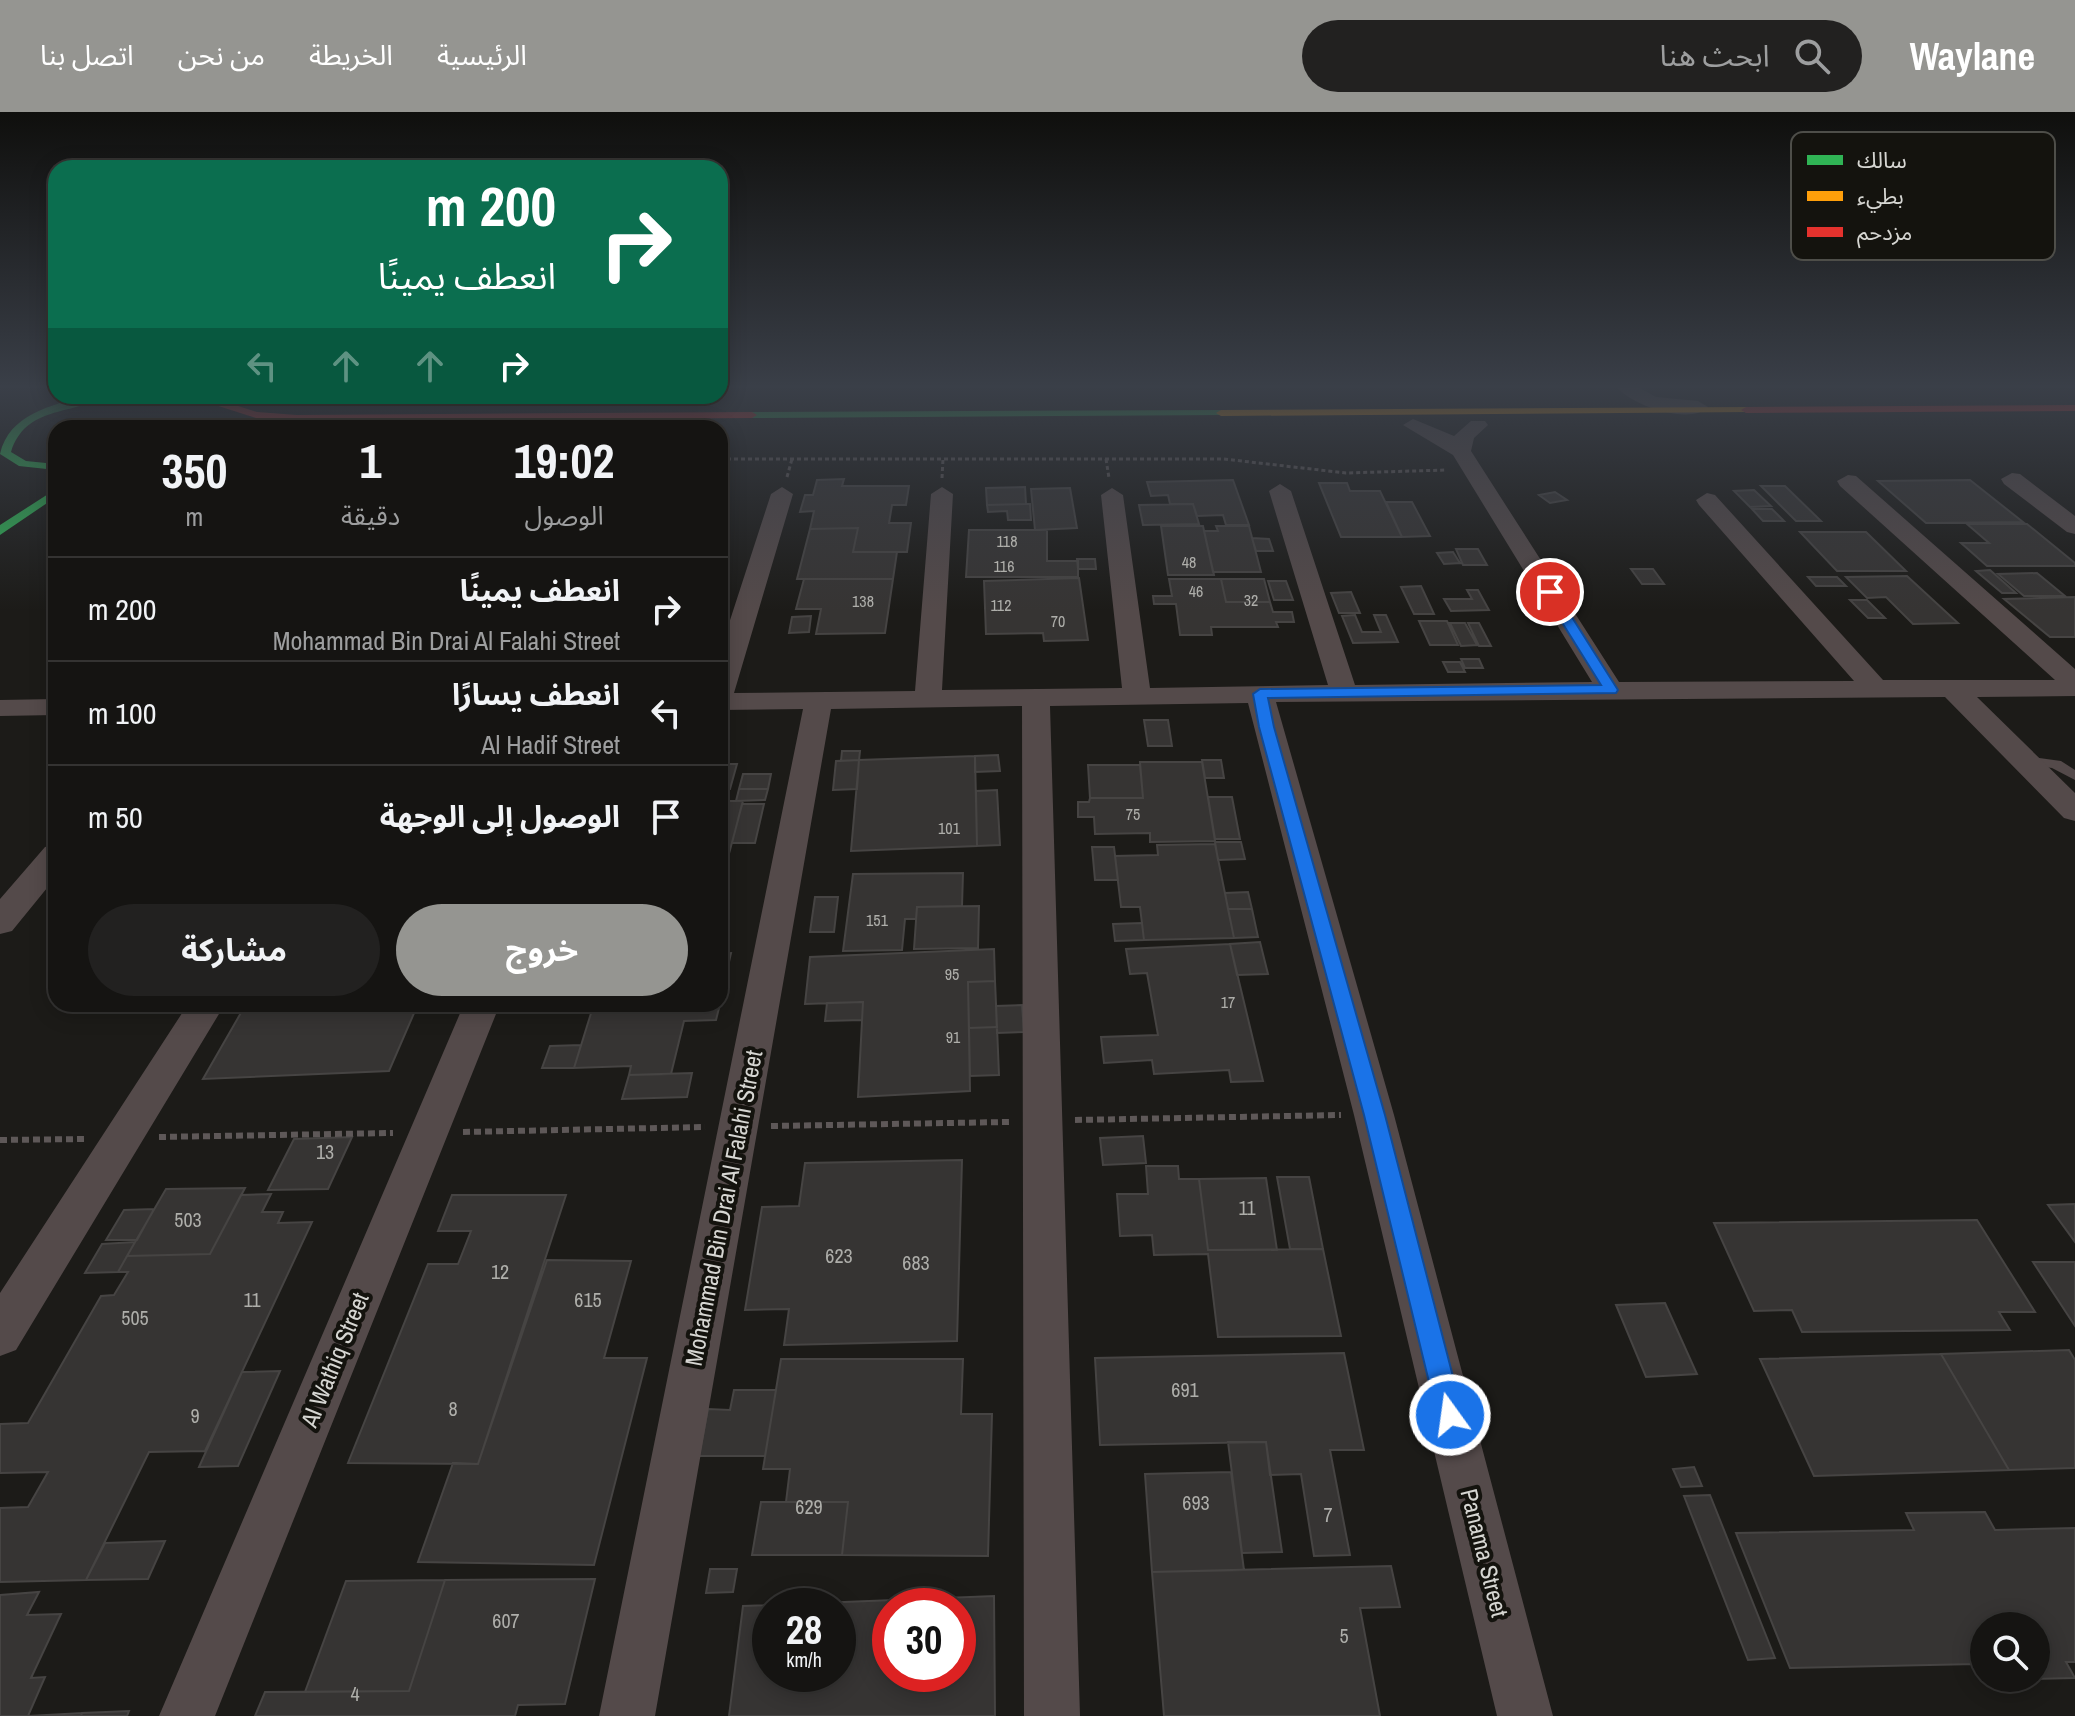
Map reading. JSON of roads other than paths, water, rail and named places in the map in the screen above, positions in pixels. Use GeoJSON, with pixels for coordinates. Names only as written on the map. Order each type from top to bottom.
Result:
{"type":"FeatureCollection","features":[{"type":"Feature","properties":{"kind":"street"},"geometry":{"type":"LineString","coordinates":[[15,461],[48,466]]}},
{"type":"Feature","properties":{"kind":"street"},"geometry":{"type":"LineString","coordinates":[[1468,461],[1611,690]]}},
{"type":"Feature","properties":{"kind":"street"},"geometry":{"type":"LineString","coordinates":[[2012,479],[2075,527]]}},
{"type":"Feature","properties":{"kind":"street"},"geometry":{"type":"LineString","coordinates":[[1848,481],[2075,686]]}},
{"type":"Feature","properties":{"kind":"street"},"geometry":{"type":"LineString","coordinates":[[1280,491],[1344,693]]}},
{"type":"Feature","properties":{"kind":"street"},"geometry":{"type":"LineString","coordinates":[[728,667],[782,494]]}},
{"type":"Feature","properties":{"kind":"street"},"geometry":{"type":"LineString","coordinates":[[928,698],[942,494]]}},
{"type":"Feature","properties":{"kind":"street"},"geometry":{"type":"LineString","coordinates":[[1112,495],[1137,695]]}},
{"type":"Feature","properties":{"kind":"street"},"geometry":{"type":"LineString","coordinates":[[0,531],[48,498]]}},
{"type":"Feature","properties":{"kind":"street"},"geometry":{"type":"LineString","coordinates":[[1707,500],[1876,689]]}},
{"type":"Feature","properties":{"kind":"street"},"geometry":{"type":"LineString","coordinates":[[728,702],[1611,690],[1954,690],[2075,686]]}},
{"type":"Feature","properties":{"kind":"street"},"geometry":{"type":"LineString","coordinates":[[1954,690],[2075,811]]}},
{"type":"Feature","properties":{"kind":"street","name":"Panama Street"},"geometry":{"type":"LineString","coordinates":[[1260,694],[1266,727],[1374,1115],[1525,1716]]}},
{"type":"Feature","properties":{"kind":"street"},"geometry":{"type":"LineString","coordinates":[[1036,696],[1052,1716]]}},
{"type":"Feature","properties":{"kind":"street","name":"Mohammad Bin Drai Al Falahi Street"},"geometry":{"type":"LineString","coordinates":[[627,1716],[819,700]]}},
{"type":"Feature","properties":{"kind":"street"},"geometry":{"type":"LineString","coordinates":[[0,708],[48,707]]}},
{"type":"Feature","properties":{"kind":"street"},"geometry":{"type":"LineString","coordinates":[[0,922],[48,865]]}},
{"type":"Feature","properties":{"kind":"street"},"geometry":{"type":"LineString","coordinates":[[0,1334],[202,1012]]}},
{"type":"Feature","properties":{"kind":"street","name":"Al Wathiq Street"},"geometry":{"type":"LineString","coordinates":[[187,1716],[479,1012]]}},
{"type":"Feature","properties":{"kind":"lane"},"geometry":{"type":"LineString","coordinates":[[2024,760],[2056,764],[2075,776]]}}]}
